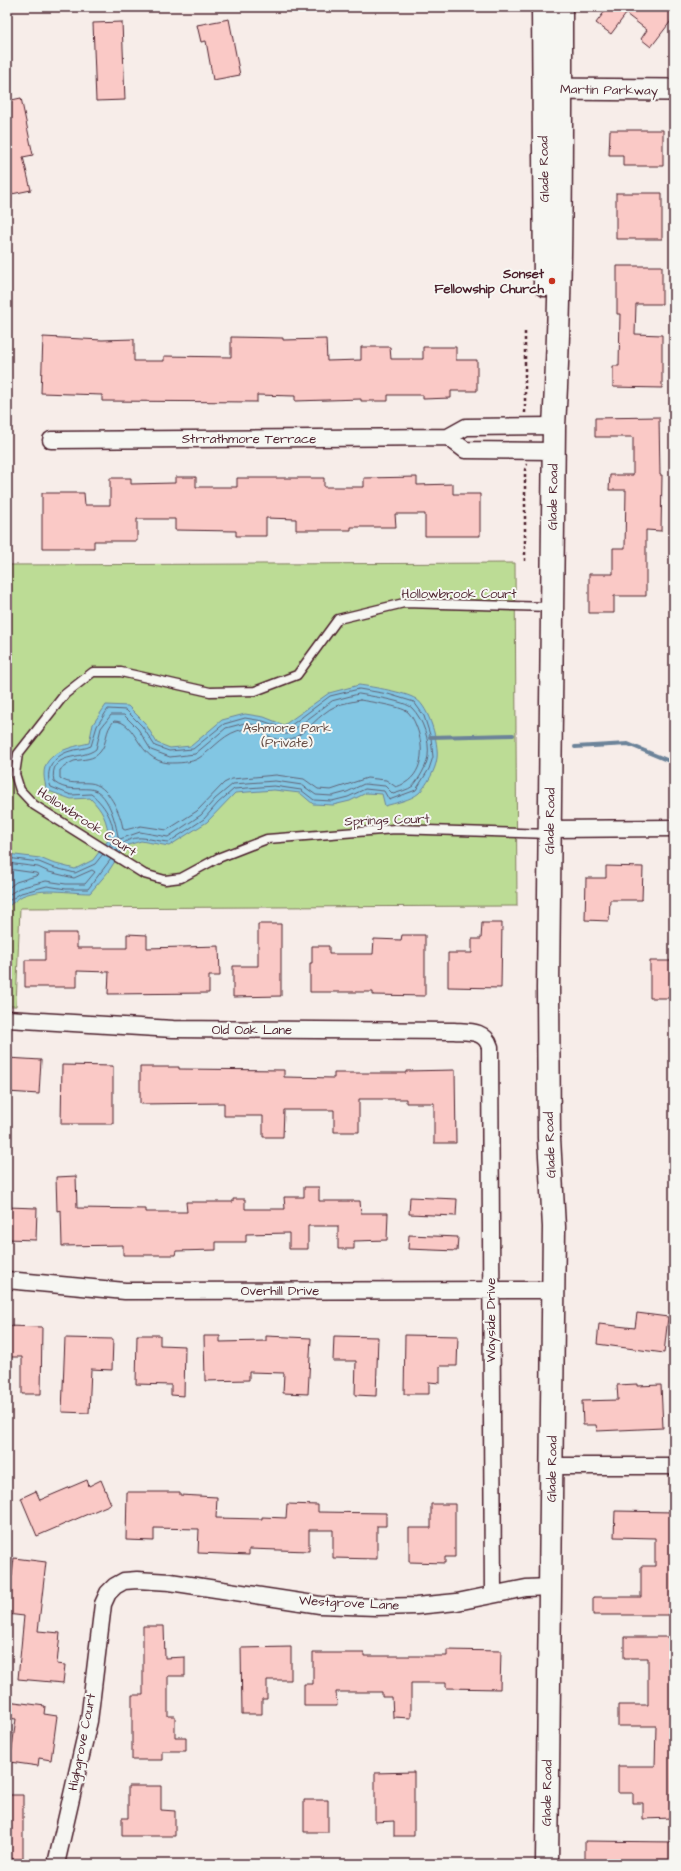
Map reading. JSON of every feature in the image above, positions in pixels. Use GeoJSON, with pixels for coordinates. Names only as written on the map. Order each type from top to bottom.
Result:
{"type":"FeatureCollection","features":[{"type":"Feature","properties":{"kind":"main road","name":"Glade Road"},"geometry":{"type":"LineString","coordinates":[[543,7],[552,89]]}},
{"type":"Feature","properties":{"kind":"main road","name":"Glade Road"},"geometry":{"type":"LineString","coordinates":[[547,1864],[554,1228],[549,1138],[548,996],[554,426],[546,370],[552,89],[561,7]]}},
{"type":"Feature","properties":{"kind":"street","name":"Martin Parkway"},"geometry":{"type":"LineString","coordinates":[[552,89],[674,90]]}},
{"type":"Feature","properties":{"kind":"street"},"geometry":{"type":"LineString","coordinates":[[554,426],[466,427],[448,438],[465,450],[554,451]]}},
{"type":"Feature","properties":{"kind":"street","name":"Strrathmore Terrace"},"geometry":{"type":"LineString","coordinates":[[51,440],[448,438]]}},
{"type":"Feature","properties":{"kind":"street"},"geometry":{"type":"LineString","coordinates":[[550,832],[674,828]]}},
{"type":"Feature","properties":{"kind":"street","name":"Old Oak Lane"},"geometry":{"type":"LineString","coordinates":[[7,1019],[173,1029],[454,1031],[481,1034],[488,1039],[490,1047]]}},
{"type":"Feature","properties":{"kind":"street","name":"Wayside Drive"},"geometry":{"type":"LineString","coordinates":[[490,1047],[493,1594]]}},
{"type":"Feature","properties":{"kind":"street","name":"Overhill Drive"},"geometry":{"type":"LineString","coordinates":[[7,1280],[125,1291],[553,1290]]}},
{"type":"Feature","properties":{"kind":"street"},"geometry":{"type":"LineString","coordinates":[[552,1466],[674,1466]]}},
{"type":"Feature","properties":{"kind":"street","name":"Westgrove Lane"},"geometry":{"type":"LineString","coordinates":[[124,1581],[137,1580],[170,1582],[320,1605],[376,1607],[416,1606],[457,1602],[526,1588],[550,1587]]}},
{"type":"Feature","properties":{"kind":"street","name":"Highgrove Court"},"geometry":{"type":"LineString","coordinates":[[56,1864],[89,1721],[104,1604],[108,1593],[124,1581]]}},
{"type":"Feature","properties":{"kind":"lane","name":"Hollowbrook Court"},"geometry":{"type":"LineString","coordinates":[[249,846],[218,858],[181,878],[165,880],[144,874],[34,805],[20,790],[15,774],[18,754],[65,694],[93,672],[121,672],[210,692],[255,691],[297,674],[338,618],[404,603],[552,608]]}},
{"type":"Feature","properties":{"kind":"lane","name":"Springs Court"},"geometry":{"type":"LineString","coordinates":[[249,846],[267,839],[395,829],[550,832]]}},
{"type":"Feature","properties":{"kind":"green space","name":"Ashmore Park (Private)"},"geometry":{"type":"Polygon","coordinates":[[[515,563],[517,906],[20,908],[16,1006],[7,1006],[7,565],[515,563]]]}},
{"type":"Feature","properties":{"kind":"water"},"geometry":{"type":"Polygon","coordinates":[[[359,685],[389,690],[411,696],[421,703],[429,717],[435,735],[437,758],[431,777],[422,790],[412,798],[385,806],[382,794],[366,793],[350,801],[333,805],[313,804],[300,793],[274,790],[235,793],[207,822],[169,846],[141,841],[125,846],[108,872],[90,893],[47,891],[30,893],[22,896],[7,907],[7,854],[40,858],[75,869],[93,860],[109,839],[104,816],[90,798],[71,799],[46,790],[44,775],[45,767],[53,756],[75,746],[89,743],[93,724],[106,705],[128,706],[145,723],[157,743],[170,748],[191,746],[222,720],[245,714],[264,717],[284,725],[329,693],[359,685]]]}},
{"type":"Feature","properties":{"kind":"building"},"geometry":{"type":"Polygon","coordinates":[[[608,7],[674,7],[674,17],[651,47],[641,39],[647,30],[626,14],[611,34],[596,23],[608,7]]]}},
{"type":"Feature","properties":{"kind":"building"},"geometry":{"type":"Polygon","coordinates":[[[229,19],[240,75],[213,80],[206,41],[201,42],[197,25],[229,19]]]}},
{"type":"Feature","properties":{"kind":"building"},"geometry":{"type":"Polygon","coordinates":[[[122,22],[125,100],[96,101],[93,23],[122,22]]]}},
{"type":"Feature","properties":{"kind":"building"},"geometry":{"type":"Polygon","coordinates":[[[21,98],[33,155],[23,157],[31,190],[7,195],[7,101],[21,98]]]}},
{"type":"Feature","properties":{"kind":"building"},"geometry":{"type":"Polygon","coordinates":[[[610,130],[663,130],[663,166],[623,166],[623,155],[609,155],[610,130]]]}},
{"type":"Feature","properties":{"kind":"building"},"geometry":{"type":"Polygon","coordinates":[[[616,193],[662,193],[662,239],[616,239],[616,193]]]}},
{"type":"Feature","properties":{"kind":"building"},"geometry":{"type":"Polygon","coordinates":[[[617,266],[662,266],[662,304],[636,304],[635,334],[662,335],[662,388],[613,387],[613,366],[619,366],[620,314],[617,314],[617,266]]]}},
{"type":"Feature","properties":{"kind":"building"},"geometry":{"type":"Polygon","coordinates":[[[43,337],[102,340],[134,339],[134,361],[164,361],[164,356],[231,357],[231,337],[283,338],[283,340],[326,339],[327,361],[361,360],[361,347],[390,347],[391,359],[423,359],[423,347],[456,347],[456,360],[477,360],[477,391],[451,391],[451,398],[423,399],[423,395],[388,395],[388,401],[361,401],[361,399],[295,401],[295,396],[257,395],[257,402],[102,401],[102,395],[41,393],[43,337]]]}},
{"type":"Feature","properties":{"kind":"building"},"geometry":{"type":"Polygon","coordinates":[[[659,417],[660,475],[662,475],[661,531],[646,530],[646,596],[614,596],[614,613],[589,613],[589,574],[613,574],[613,548],[625,548],[626,490],[609,490],[610,475],[633,475],[633,437],[595,437],[595,418],[659,417]]]}},
{"type":"Feature","properties":{"kind":"building"},"geometry":{"type":"Polygon","coordinates":[[[175,477],[196,477],[196,487],[237,487],[237,478],[324,478],[324,487],[364,487],[364,478],[417,477],[417,485],[453,484],[453,494],[480,494],[480,536],[425,536],[425,514],[395,514],[396,527],[351,527],[351,530],[296,530],[296,519],[266,518],[266,536],[236,536],[236,531],[175,530],[175,519],[137,519],[137,541],[94,541],[94,548],[42,548],[42,493],[84,493],[85,505],[110,505],[110,478],[131,478],[131,484],[175,483],[175,477]]]}},
{"type":"Feature","properties":{"kind":"building"},"geometry":{"type":"Polygon","coordinates":[[[606,866],[643,867],[642,900],[610,900],[609,921],[585,920],[586,878],[606,878],[606,866]]]}},
{"type":"Feature","properties":{"kind":"building"},"geometry":{"type":"Polygon","coordinates":[[[482,923],[502,923],[501,988],[448,987],[448,953],[472,953],[472,939],[481,939],[482,923]]]}},
{"type":"Feature","properties":{"kind":"building"},"geometry":{"type":"Polygon","coordinates":[[[258,924],[281,924],[281,996],[233,997],[233,966],[258,966],[258,924]]]}},
{"type":"Feature","properties":{"kind":"building"},"geometry":{"type":"Polygon","coordinates":[[[45,933],[77,933],[77,948],[127,948],[127,934],[147,935],[147,948],[219,946],[220,976],[209,976],[209,993],[108,994],[109,972],[77,971],[77,987],[25,987],[25,960],[45,960],[45,933]]]}},
{"type":"Feature","properties":{"kind":"building"},"geometry":{"type":"Polygon","coordinates":[[[402,935],[425,935],[425,996],[373,995],[373,992],[310,992],[310,963],[312,963],[312,946],[329,946],[329,954],[373,954],[374,939],[401,940],[402,935]]]}},
{"type":"Feature","properties":{"kind":"building"},"geometry":{"type":"Polygon","coordinates":[[[650,961],[674,961],[674,998],[650,998],[650,961]]]}},
{"type":"Feature","properties":{"kind":"building"},"geometry":{"type":"Polygon","coordinates":[[[7,1058],[41,1060],[39,1094],[7,1092],[7,1058]]]}},
{"type":"Feature","properties":{"kind":"building"},"geometry":{"type":"Polygon","coordinates":[[[62,1065],[113,1066],[113,1124],[61,1124],[62,1065]]]}},
{"type":"Feature","properties":{"kind":"building"},"geometry":{"type":"Polygon","coordinates":[[[140,1067],[284,1070],[284,1077],[334,1078],[334,1073],[406,1073],[406,1071],[455,1070],[456,1143],[434,1143],[434,1103],[406,1103],[406,1099],[359,1099],[359,1132],[334,1132],[334,1110],[284,1110],[283,1137],[263,1137],[263,1116],[224,1116],[224,1103],[140,1104],[140,1067]]]}},
{"type":"Feature","properties":{"kind":"building"},"geometry":{"type":"Polygon","coordinates":[[[76,1176],[77,1208],[146,1209],[146,1212],[187,1212],[186,1202],[233,1202],[233,1199],[245,1199],[245,1209],[285,1209],[284,1197],[304,1197],[304,1187],[319,1187],[319,1201],[360,1201],[361,1213],[388,1213],[387,1240],[354,1241],[354,1249],[338,1249],[338,1226],[308,1226],[308,1249],[289,1249],[289,1233],[246,1234],[246,1242],[216,1242],[216,1250],[176,1251],[175,1255],[123,1255],[123,1245],[62,1246],[61,1210],[57,1211],[56,1177],[76,1176]]]}},
{"type":"Feature","properties":{"kind":"building"},"geometry":{"type":"Polygon","coordinates":[[[410,1197],[457,1199],[456,1216],[409,1214],[410,1197]]]}},
{"type":"Feature","properties":{"kind":"building"},"geometry":{"type":"Polygon","coordinates":[[[7,1207],[37,1208],[36,1240],[7,1239],[7,1207]]]}},
{"type":"Feature","properties":{"kind":"building"},"geometry":{"type":"Polygon","coordinates":[[[409,1235],[458,1237],[457,1251],[408,1249],[409,1235]]]}},
{"type":"Feature","properties":{"kind":"building"},"geometry":{"type":"Polygon","coordinates":[[[637,1313],[668,1317],[664,1353],[597,1344],[599,1324],[635,1328],[637,1313]]]}},
{"type":"Feature","properties":{"kind":"building"},"geometry":{"type":"Polygon","coordinates":[[[7,1326],[42,1327],[41,1394],[22,1394],[22,1357],[7,1357],[7,1326]]]}},
{"type":"Feature","properties":{"kind":"building"},"geometry":{"type":"Polygon","coordinates":[[[137,1335],[160,1335],[160,1345],[185,1346],[184,1396],[171,1395],[171,1385],[136,1384],[137,1335]]]}},
{"type":"Feature","properties":{"kind":"building"},"geometry":{"type":"Polygon","coordinates":[[[405,1335],[458,1336],[457,1366],[440,1366],[440,1383],[429,1382],[429,1394],[404,1394],[405,1335]]]}},
{"type":"Feature","properties":{"kind":"building"},"geometry":{"type":"Polygon","coordinates":[[[204,1336],[220,1336],[220,1342],[266,1341],[266,1336],[311,1338],[308,1394],[283,1393],[284,1373],[249,1372],[249,1380],[205,1381],[204,1336]]]}},
{"type":"Feature","properties":{"kind":"building"},"geometry":{"type":"Polygon","coordinates":[[[334,1336],[378,1337],[376,1396],[355,1395],[356,1361],[333,1361],[334,1336]]]}},
{"type":"Feature","properties":{"kind":"building"},"geometry":{"type":"Polygon","coordinates":[[[65,1338],[113,1339],[112,1370],[91,1369],[89,1413],[62,1412],[65,1338]]]}},
{"type":"Feature","properties":{"kind":"building"},"geometry":{"type":"Polygon","coordinates":[[[637,1384],[637,1386],[661,1385],[663,1428],[597,1431],[596,1425],[583,1425],[582,1401],[618,1400],[617,1385],[637,1384]]]}},
{"type":"Feature","properties":{"kind":"building"},"geometry":{"type":"Polygon","coordinates":[[[87,1480],[89,1486],[101,1480],[111,1504],[37,1536],[21,1498],[36,1491],[40,1500],[87,1480]]]}},
{"type":"Feature","properties":{"kind":"building"},"geometry":{"type":"Polygon","coordinates":[[[127,1492],[180,1492],[180,1495],[217,1497],[216,1518],[286,1518],[287,1504],[318,1505],[318,1512],[386,1513],[386,1526],[377,1526],[377,1559],[333,1558],[333,1530],[309,1530],[309,1551],[249,1549],[249,1555],[198,1553],[199,1529],[154,1528],[154,1541],[126,1540],[127,1492]]]}},
{"type":"Feature","properties":{"kind":"building"},"geometry":{"type":"Polygon","coordinates":[[[431,1504],[455,1504],[455,1557],[445,1557],[445,1563],[409,1562],[409,1528],[431,1528],[431,1504]]]}},
{"type":"Feature","properties":{"kind":"building"},"geometry":{"type":"Polygon","coordinates":[[[615,1511],[674,1512],[674,1615],[593,1615],[593,1597],[641,1597],[641,1566],[655,1566],[655,1538],[614,1537],[615,1511]]]}},
{"type":"Feature","properties":{"kind":"building"},"geometry":{"type":"Polygon","coordinates":[[[14,1558],[46,1562],[38,1631],[60,1633],[57,1664],[65,1665],[63,1683],[18,1679],[24,1616],[7,1614],[7,1576],[12,1576],[14,1558]]]}},
{"type":"Feature","properties":{"kind":"building"},"geometry":{"type":"Polygon","coordinates":[[[143,1626],[164,1626],[165,1658],[185,1657],[185,1676],[168,1676],[168,1716],[175,1716],[175,1737],[186,1737],[186,1751],[162,1751],[162,1760],[132,1760],[132,1695],[143,1695],[143,1626]]]}},
{"type":"Feature","properties":{"kind":"building"},"geometry":{"type":"Polygon","coordinates":[[[624,1637],[674,1637],[672,1818],[643,1819],[643,1803],[633,1803],[633,1793],[618,1793],[618,1766],[655,1766],[656,1726],[618,1726],[618,1705],[648,1705],[648,1658],[624,1658],[624,1637]]]}},
{"type":"Feature","properties":{"kind":"building"},"geometry":{"type":"Polygon","coordinates":[[[291,1647],[291,1680],[267,1680],[267,1699],[262,1699],[262,1714],[242,1714],[241,1648],[291,1647]]]}},
{"type":"Feature","properties":{"kind":"building"},"geometry":{"type":"Polygon","coordinates":[[[447,1650],[501,1651],[500,1689],[446,1688],[446,1683],[411,1683],[411,1718],[393,1717],[392,1697],[382,1697],[382,1692],[336,1692],[337,1706],[304,1706],[304,1684],[313,1684],[313,1653],[364,1653],[364,1656],[447,1656],[447,1650]]]}},
{"type":"Feature","properties":{"kind":"building"},"geometry":{"type":"Polygon","coordinates":[[[7,1701],[45,1706],[44,1714],[57,1716],[51,1760],[39,1758],[38,1766],[10,1762],[16,1719],[7,1718],[7,1701]]]}},
{"type":"Feature","properties":{"kind":"building"},"geometry":{"type":"Polygon","coordinates":[[[414,1772],[414,1836],[394,1836],[394,1821],[375,1822],[375,1773],[414,1772]]]}},
{"type":"Feature","properties":{"kind":"building"},"geometry":{"type":"Polygon","coordinates":[[[128,1786],[161,1786],[161,1810],[175,1811],[175,1836],[122,1836],[122,1818],[128,1818],[128,1786]]]}},
{"type":"Feature","properties":{"kind":"building"},"geometry":{"type":"Polygon","coordinates":[[[7,1795],[23,1795],[23,1859],[7,1859],[7,1795]]]}},
{"type":"Feature","properties":{"kind":"building"},"geometry":{"type":"Polygon","coordinates":[[[304,1800],[328,1800],[328,1832],[304,1832],[304,1800]]]}},
{"type":"Feature","properties":{"kind":"building"},"geometry":{"type":"Polygon","coordinates":[[[585,1841],[674,1842],[674,1864],[640,1864],[640,1860],[613,1860],[613,1864],[585,1864],[585,1841]]]}},
{"type":"Feature","properties":{"kind":"waterway"},"geometry":{"type":"LineString","coordinates":[[430,737],[513,735]]}},
{"type":"Feature","properties":{"kind":"waterway"},"geometry":{"type":"LineString","coordinates":[[575,747],[628,744],[674,763]]}},
{"type":"Feature","properties":{"kind":"place","name":"Sonset Fellowship Church"},"geometry":{"type":"Point","coordinates":[552,281]}}]}
